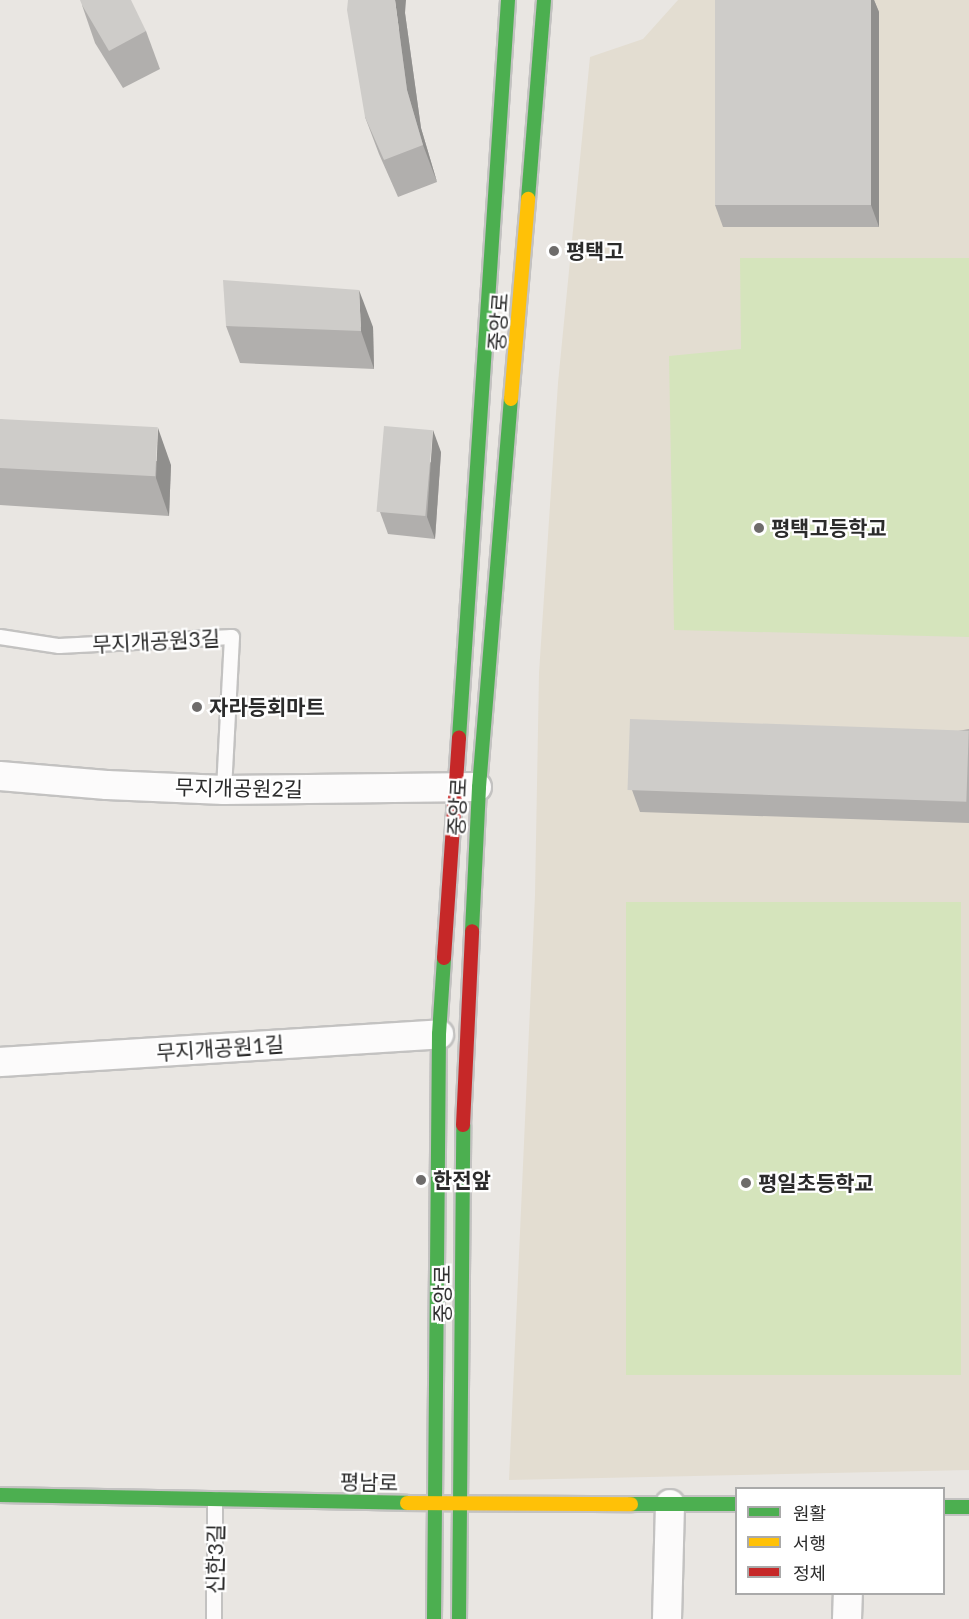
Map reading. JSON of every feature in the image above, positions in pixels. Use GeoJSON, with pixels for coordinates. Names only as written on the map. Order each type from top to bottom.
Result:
{"type":"FeatureCollection","features":[{"type":"Feature","properties":{"kind":"main road","name":"중앙로"},"geometry":{"type":"LineString","coordinates":[[459,1619],[462,1503],[467,788],[508,0]]}},
{"type":"Feature","properties":{"kind":"main road","name":"중앙로"},"geometry":{"type":"LineString","coordinates":[[434,1619],[439,1034],[467,788],[544,0]]}},
{"type":"Feature","properties":{"kind":"main road","name":"평남로"},"geometry":{"type":"LineString","coordinates":[[0,1495],[435,1504],[735,1504]]}},
{"type":"Feature","properties":{"kind":"main road"},"geometry":{"type":"LineString","coordinates":[[945,1507],[969,1507]]}},
{"type":"Feature","properties":{"kind":"street","name":"무지개공원2길"},"geometry":{"type":"LineString","coordinates":[[0,776],[107,786],[224,790],[467,788]]}},
{"type":"Feature","properties":{"kind":"street","name":"무지개공원1길"},"geometry":{"type":"LineString","coordinates":[[0,1062],[439,1034]]}},
{"type":"Feature","properties":{"kind":"street"},"geometry":{"type":"LineString","coordinates":[[667,1619],[670,1504]]}},
{"type":"Feature","properties":{"kind":"street"},"geometry":{"type":"LineString","coordinates":[[847,1619],[848,1595]]}},
{"type":"Feature","properties":{"kind":"lane","name":"무지개공원3길"},"geometry":{"type":"LineString","coordinates":[[0,637],[59,646],[232,637],[224,790]]}},
{"type":"Feature","properties":{"kind":"lane","name":"신한3길"},"geometry":{"type":"LineString","coordinates":[[214,1619],[215,1499]]}},
{"type":"Feature","properties":{"kind":"shaded area"},"geometry":{"type":"Polygon","coordinates":[[[678,0],[969,0],[969,1470],[509,1480],[535,895],[539,673],[558,383],[590,57],[643,39],[678,0]]]}},
{"type":"Feature","properties":{"kind":"green space"},"geometry":{"type":"Polygon","coordinates":[[[740,258],[969,258],[969,637],[674,630],[669,356],[741,349],[740,258]]]}},
{"type":"Feature","properties":{"kind":"green space"},"geometry":{"type":"Polygon","coordinates":[[[626,902],[961,902],[961,1375],[626,1375],[626,902]]]}},
{"type":"Feature","properties":{"kind":"building"},"geometry":{"type":"Polygon","coordinates":[[[80,0],[131,0],[146,31],[109,51],[80,0]]]}},
{"type":"Feature","properties":{"kind":"building"},"geometry":{"type":"Polygon","coordinates":[[[348,0],[395,0],[407,90],[423,145],[384,160],[365,117],[347,10],[348,0]]]}},
{"type":"Feature","properties":{"kind":"building"},"geometry":{"type":"Polygon","coordinates":[[[715,0],[871,0],[871,205],[715,205],[715,0]]]}},
{"type":"Feature","properties":{"kind":"building"},"geometry":{"type":"Polygon","coordinates":[[[223,280],[359,290],[361,331],[226,326],[223,280]]]}},
{"type":"Feature","properties":{"kind":"building"},"geometry":{"type":"Polygon","coordinates":[[[0,419],[158,427],[155,476],[0,468],[0,419]]]}},
{"type":"Feature","properties":{"kind":"building"},"geometry":{"type":"Polygon","coordinates":[[[384,426],[433,430],[425,516],[377,512],[384,426]]]}},
{"type":"Feature","properties":{"kind":"building"},"geometry":{"type":"Polygon","coordinates":[[[630,719],[969,731],[966,802],[628,790],[630,719]]]}},
{"type":"Feature","properties":{"kind":"traffic: fast"},"geometry":{"type":"LineString","coordinates":[[459,738],[508,0]]}},
{"type":"Feature","properties":{"kind":"traffic: fast"},"geometry":{"type":"LineString","coordinates":[[528,199],[544,0]]}},
{"type":"Feature","properties":{"kind":"traffic: fast"},"geometry":{"type":"LineString","coordinates":[[472,931],[479,787],[511,399]]}},
{"type":"Feature","properties":{"kind":"traffic: fast"},"geometry":{"type":"LineString","coordinates":[[434,1619],[439,1034],[444,958]]}},
{"type":"Feature","properties":{"kind":"traffic: fast"},"geometry":{"type":"LineString","coordinates":[[459,1619],[463,1125]]}},
{"type":"Feature","properties":{"kind":"traffic: fast"},"geometry":{"type":"LineString","coordinates":[[0,1495],[407,1503]]}},
{"type":"Feature","properties":{"kind":"traffic: fast"},"geometry":{"type":"LineString","coordinates":[[631,1504],[735,1504]]}},
{"type":"Feature","properties":{"kind":"traffic: fast"},"geometry":{"type":"LineString","coordinates":[[945,1507],[969,1507]]}},
{"type":"Feature","properties":{"kind":"traffic: slow"},"geometry":{"type":"LineString","coordinates":[[511,399],[528,199]]}},
{"type":"Feature","properties":{"kind":"traffic: slow"},"geometry":{"type":"LineString","coordinates":[[407,1503],[631,1504]]}},
{"type":"Feature","properties":{"kind":"traffic: jam"},"geometry":{"type":"LineString","coordinates":[[444,958],[459,738]]}},
{"type":"Feature","properties":{"kind":"traffic: jam"},"geometry":{"type":"LineString","coordinates":[[463,1125],[472,931]]}},
{"type":"Feature","properties":{"kind":"place","name":"평택고"},"geometry":{"type":"Point","coordinates":[554,251]}},
{"type":"Feature","properties":{"kind":"place","name":"평택고등학교"},"geometry":{"type":"Point","coordinates":[759,528]}},
{"type":"Feature","properties":{"kind":"place","name":"자라등회마트"},"geometry":{"type":"Point","coordinates":[197,707]}},
{"type":"Feature","properties":{"kind":"place","name":"한전앞"},"geometry":{"type":"Point","coordinates":[421,1180]}},
{"type":"Feature","properties":{"kind":"place","name":"평일초등학교"},"geometry":{"type":"Point","coordinates":[746,1183]}}]}
